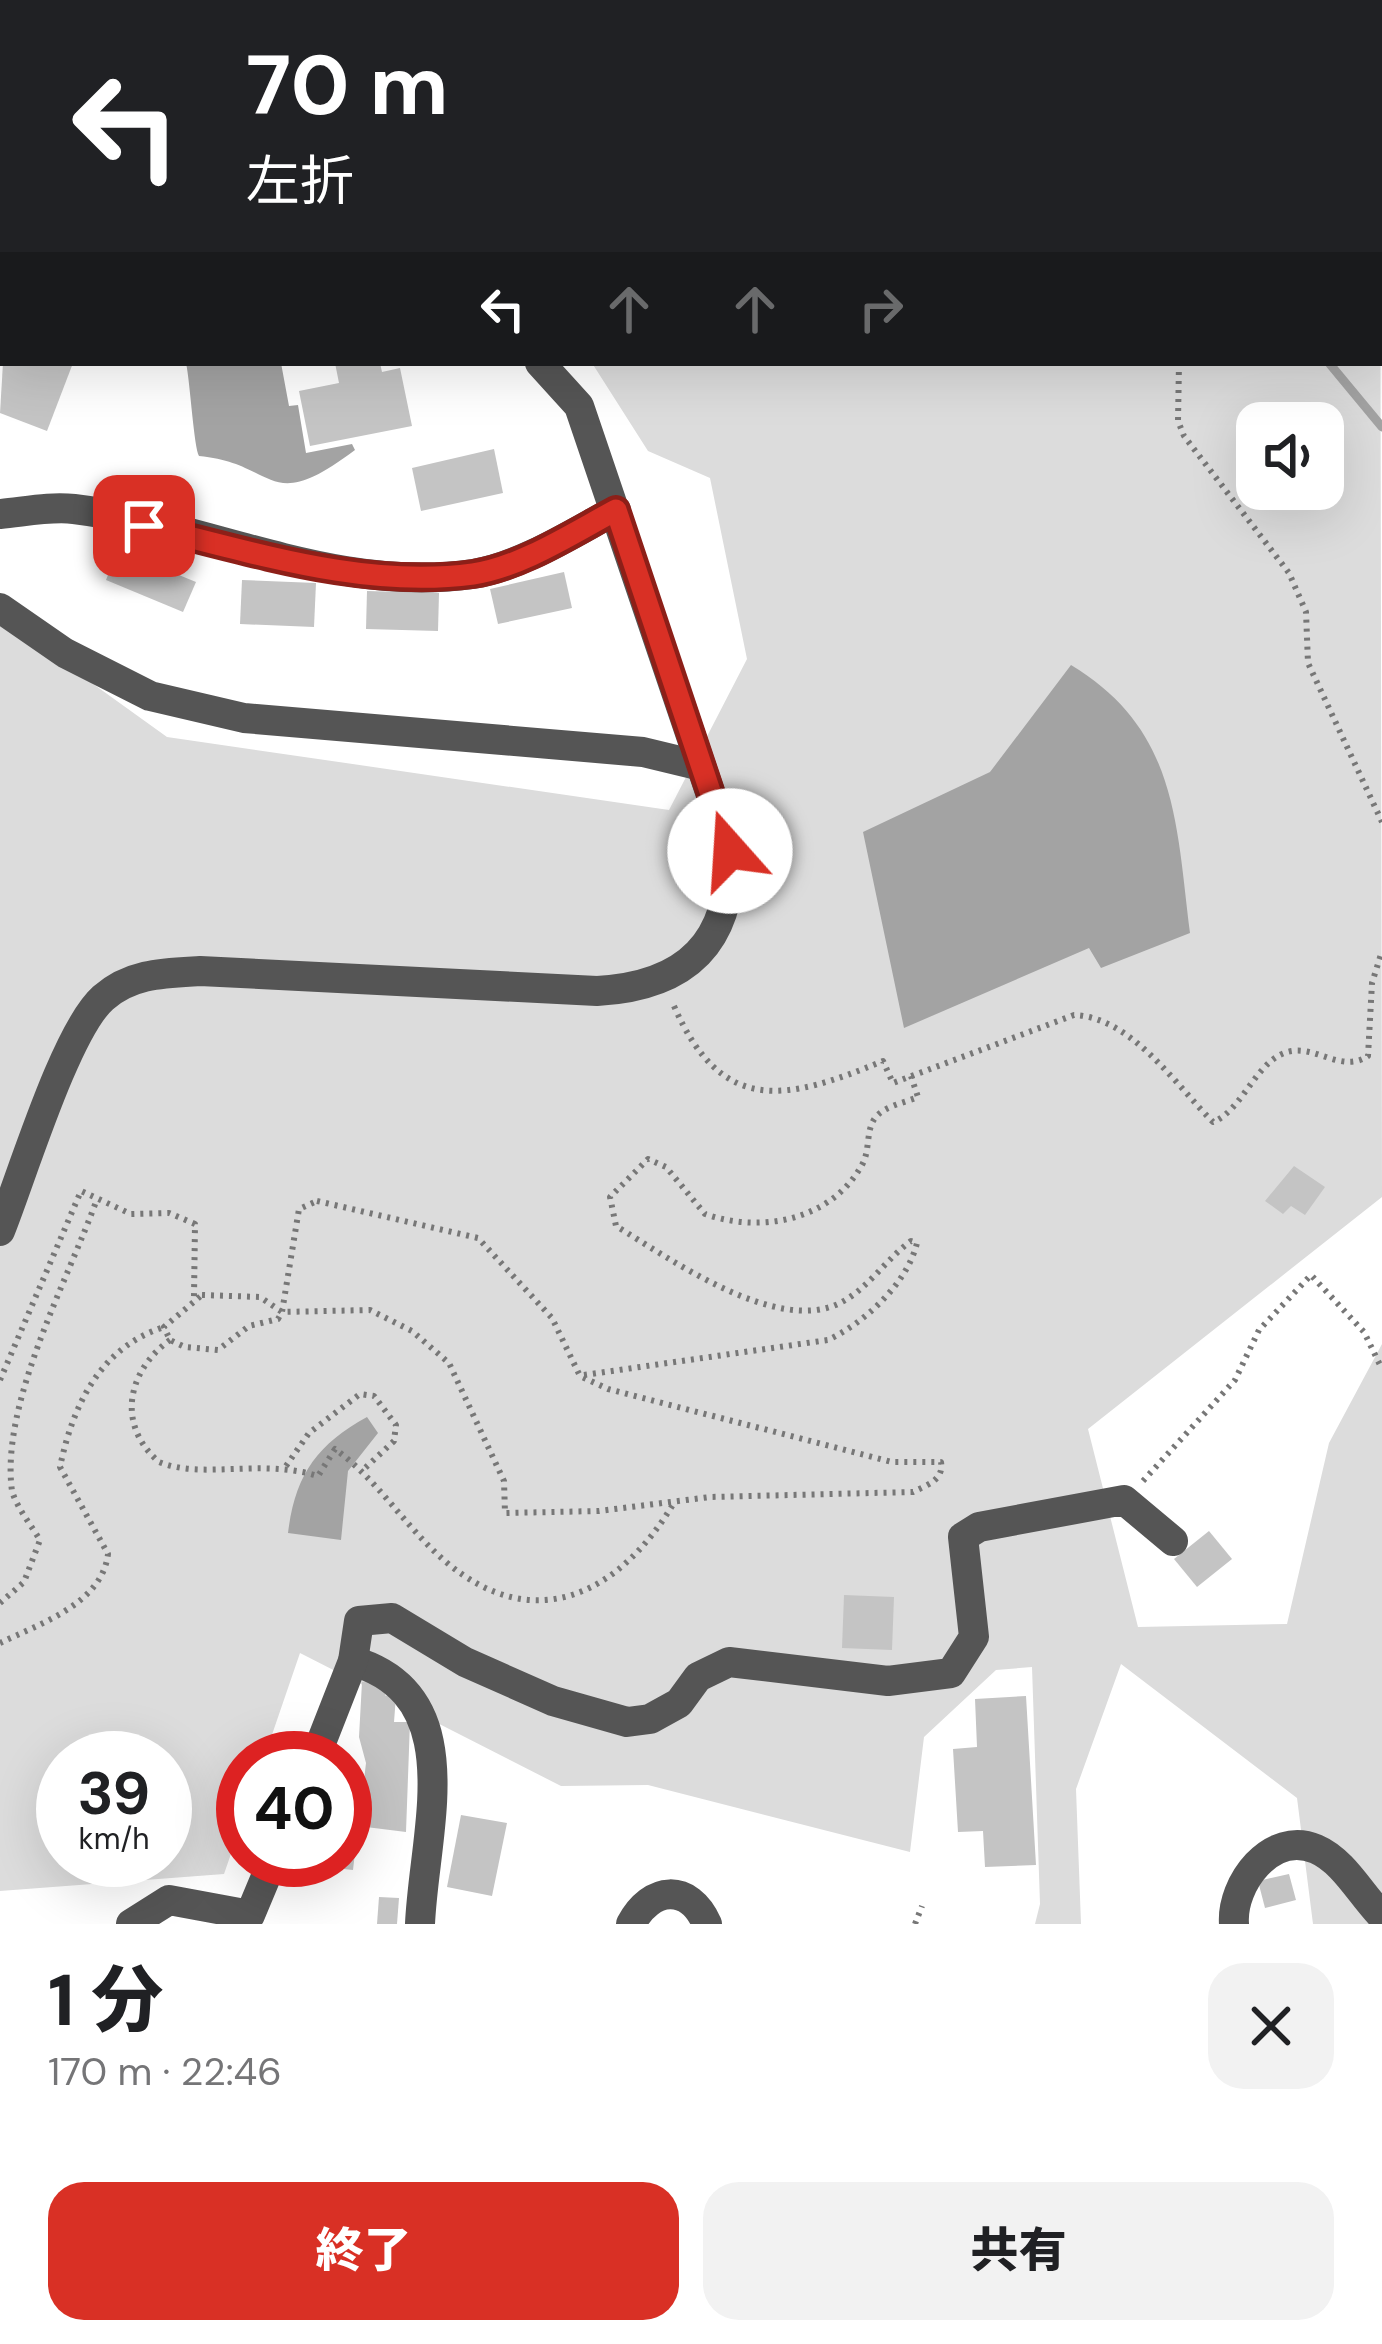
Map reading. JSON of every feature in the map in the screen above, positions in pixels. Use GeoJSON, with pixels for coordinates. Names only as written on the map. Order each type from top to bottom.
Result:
{"type":"FeatureCollection","features":[{"type":"Feature","properties":{"kind":"street"},"geometry":{"type":"LineString","coordinates":[[0,1231],[78,1035],[102,999],[146,974],[200,971],[597,991],[636,989],[662,979],[704,947],[723,917],[731,886],[730,851],[579,406],[543,366]]}},
{"type":"Feature","properties":{"kind":"street"},"geometry":{"type":"LineString","coordinates":[[0,514],[71,509],[285,561],[397,577],[476,574],[550,545],[616,510]]}},
{"type":"Feature","properties":{"kind":"street"},"geometry":{"type":"LineString","coordinates":[[0,608],[65,653],[150,696],[244,718],[643,752],[701,766]]}},
{"type":"Feature","properties":{"kind":"street"},"geometry":{"type":"LineString","coordinates":[[326,1731],[353,1661],[359,1621],[392,1618],[465,1662],[554,1701],[627,1723],[679,1703],[698,1676],[729,1662],[874,1681],[951,1673],[974,1637],[963,1537],[979,1527],[1124,1500],[1173,1541]]}},
{"type":"Feature","properties":{"kind":"street"},"geometry":{"type":"LineString","coordinates":[[353,1661],[386,1671],[407,1689],[432,1740],[420,1924]]}},
{"type":"Feature","properties":{"kind":"street"},"geometry":{"type":"LineString","coordinates":[[1234,1924],[1238,1883],[1252,1868],[1293,1847],[1313,1847],[1334,1861],[1382,1916]]}},
{"type":"Feature","properties":{"kind":"street"},"geometry":{"type":"LineString","coordinates":[[131,1924],[170,1900],[250,1915],[262,1887]]}},
{"type":"Feature","properties":{"kind":"street"},"geometry":{"type":"LineString","coordinates":[[631,1924],[640,1906],[659,1894],[678,1892],[693,1900],[707,1924]]}},
{"type":"Feature","properties":{"kind":"path"},"geometry":{"type":"LineString","coordinates":[[1179,366],[1178,422],[1194,454],[1288,573],[1306,612],[1308,663],[1382,822]]}},
{"type":"Feature","properties":{"kind":"path"},"geometry":{"type":"LineString","coordinates":[[662,979],[701,1061],[725,1078],[773,1090],[809,1090],[883,1060],[893,1083],[1074,1015],[1092,1016],[1120,1029],[1213,1122],[1225,1118],[1276,1058],[1293,1051],[1346,1062],[1368,1056],[1372,983],[1382,951]]}},
{"type":"Feature","properties":{"kind":"path"},"geometry":{"type":"LineString","coordinates":[[580,1376],[828,1340],[862,1321],[895,1283],[916,1244],[911,1241],[899,1249],[845,1300],[820,1311],[799,1311],[695,1278],[616,1226],[610,1197],[648,1159],[666,1167],[705,1214],[788,1222],[854,1178],[866,1158],[871,1122],[881,1112],[918,1097],[911,1076]]}},
{"type":"Feature","properties":{"kind":"path"},"geometry":{"type":"LineString","coordinates":[[0,1380],[81,1191],[131,1214],[169,1213],[195,1224],[194,1298]]}},
{"type":"Feature","properties":{"kind":"path"},"geometry":{"type":"LineString","coordinates":[[0,1603],[24,1582],[40,1540],[13,1492],[9,1458],[23,1368],[98,1199]]}},
{"type":"Feature","properties":{"kind":"path"},"geometry":{"type":"LineString","coordinates":[[0,1643],[80,1601],[106,1564],[108,1554],[60,1467],[65,1442],[107,1357],[164,1327],[194,1298],[260,1297],[282,1312],[370,1310],[412,1331],[449,1363],[504,1481],[505,1513],[675,1501],[913,1492],[936,1481],[941,1462],[892,1462],[658,1404],[580,1376],[552,1318],[478,1238],[458,1229],[316,1201],[306,1203],[299,1210],[282,1312],[278,1319],[238,1332],[218,1350],[170,1340],[155,1350],[133,1383],[131,1414],[146,1451],[173,1468],[286,1466],[318,1476],[335,1449],[364,1470],[425,1542],[472,1582],[513,1600],[560,1600],[605,1581],[650,1539],[675,1501]]}},
{"type":"Feature","properties":{"kind":"path"},"geometry":{"type":"LineString","coordinates":[[1124,1500],[1235,1380],[1259,1330],[1311,1275],[1364,1332],[1382,1369]]}},
{"type":"Feature","properties":{"kind":"path"},"geometry":{"type":"LineString","coordinates":[[164,1327],[170,1340]]}},
{"type":"Feature","properties":{"kind":"path"},"geometry":{"type":"LineString","coordinates":[[286,1466],[309,1432],[360,1394],[374,1396],[396,1426],[394,1441],[364,1470]]}},
{"type":"Feature","properties":{"kind":"path"},"geometry":{"type":"LineString","coordinates":[[915,1924],[922,1906]]}},
{"type":"Feature","properties":{"kind":"shaded area"},"geometry":{"type":"Polygon","coordinates":[[[186,366],[282,366],[289,406],[298,405],[306,453],[352,444],[355,450],[326,470],[287,483],[225,460],[199,456],[186,366]]]}},
{"type":"Feature","properties":{"kind":"shaded area"},"geometry":{"type":"Polygon","coordinates":[[[594,366],[1381,366],[1382,1197],[1088,1429],[1138,1627],[1287,1624],[1329,1443],[1382,1344],[1382,1924],[1313,1924],[1297,1798],[1121,1664],[1076,1789],[1081,1924],[1035,1924],[1040,1904],[1032,1667],[996,1670],[924,1737],[910,1852],[648,1785],[561,1786],[300,1653],[273,1731],[216,1731],[216,1875],[192,1876],[192,1731],[36,1731],[36,1887],[53,1887],[0,1891],[0,617],[167,737],[669,810],[747,659],[710,478],[648,451],[594,366]]]}},
{"type":"Feature","properties":{"kind":"shaded area"},"geometry":{"type":"Polygon","coordinates":[[[1071,665],[1106,690],[1152,748],[1174,816],[1190,933],[1101,968],[1089,948],[904,1028],[863,832],[990,772],[1071,665]]]}},
{"type":"Feature","properties":{"kind":"shaded area"},"geometry":{"type":"Polygon","coordinates":[[[367,1417],[378,1433],[348,1471],[341,1540],[288,1533],[296,1495],[311,1464],[334,1439],[367,1417]]]}},
{"type":"Feature","properties":{"kind":"building"},"geometry":{"type":"Polygon","coordinates":[[[3,366],[72,366],[47,431],[0,413],[3,366]]]}},
{"type":"Feature","properties":{"kind":"building"},"geometry":{"type":"Polygon","coordinates":[[[336,366],[381,366],[382,372],[400,368],[412,426],[310,446],[299,391],[339,383],[336,366]]]}},
{"type":"Feature","properties":{"kind":"building"},"geometry":{"type":"Polygon","coordinates":[[[494,449],[503,493],[421,511],[412,468],[494,449]]]}},
{"type":"Feature","properties":{"kind":"building"},"geometry":{"type":"Polygon","coordinates":[[[118,550],[196,582],[183,612],[106,580],[118,550]]]}},
{"type":"Feature","properties":{"kind":"building"},"geometry":{"type":"Polygon","coordinates":[[[564,572],[572,608],[498,624],[490,589],[564,572]]]}},
{"type":"Feature","properties":{"kind":"building"},"geometry":{"type":"Polygon","coordinates":[[[242,580],[316,583],[314,627],[240,624],[242,580]]]}},
{"type":"Feature","properties":{"kind":"building"},"geometry":{"type":"Polygon","coordinates":[[[367,591],[439,593],[438,631],[366,629],[367,591]]]}},
{"type":"Feature","properties":{"kind":"building"},"geometry":{"type":"Polygon","coordinates":[[[1294,1166],[1325,1187],[1305,1215],[1291,1206],[1283,1214],[1265,1201],[1294,1166]]]}},
{"type":"Feature","properties":{"kind":"building"},"geometry":{"type":"Polygon","coordinates":[[[1209,1531],[1232,1559],[1197,1587],[1174,1559],[1209,1531]]]}},
{"type":"Feature","properties":{"kind":"building"},"geometry":{"type":"Polygon","coordinates":[[[844,1595],[894,1597],[892,1650],[842,1648],[844,1595]]]}},
{"type":"Feature","properties":{"kind":"building"},"geometry":{"type":"Polygon","coordinates":[[[362,1682],[386,1683],[385,1696],[396,1696],[394,1722],[410,1722],[406,1832],[372,1828],[372,1731],[359,1731],[362,1682]]]}},
{"type":"Feature","properties":{"kind":"building"},"geometry":{"type":"Polygon","coordinates":[[[1026,1696],[1036,1865],[985,1867],[983,1831],[958,1832],[953,1749],[977,1747],[975,1699],[1026,1696]]]}},
{"type":"Feature","properties":{"kind":"building"},"geometry":{"type":"Polygon","coordinates":[[[461,1815],[507,1823],[492,1896],[447,1887],[461,1815]]]}},
{"type":"Feature","properties":{"kind":"building"},"geometry":{"type":"Polygon","coordinates":[[[1289,1874],[1296,1900],[1265,1908],[1258,1881],[1289,1874]]]}},
{"type":"Feature","properties":{"kind":"building"},"geometry":{"type":"Polygon","coordinates":[[[379,1897],[399,1898],[397,1924],[377,1924],[379,1897]]]}},
{"type":"Feature","properties":{"kind":"waterway"},"geometry":{"type":"LineString","coordinates":[[1331,366],[1382,427]]}},
{"type":"Feature","properties":{"kind":"route"},"geometry":{"type":"LineString","coordinates":[[144,526],[285,561],[397,577],[476,574],[550,545],[616,510],[730,851]]}}]}
